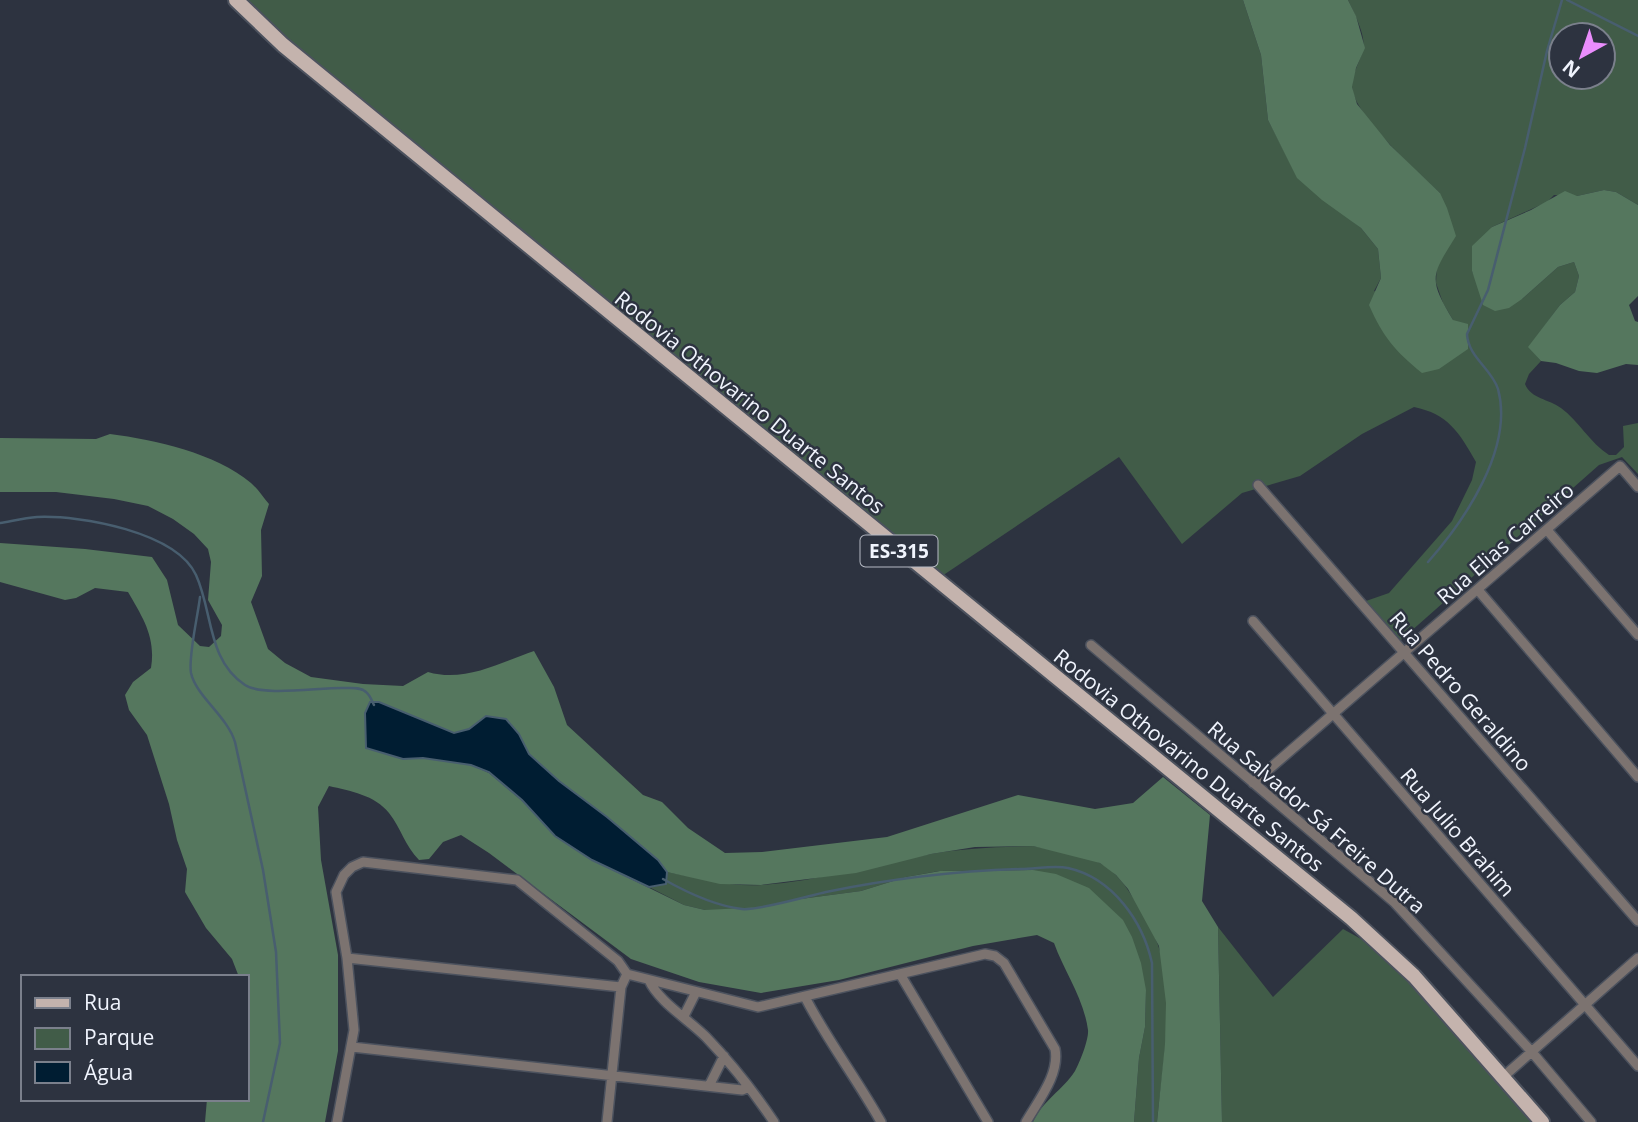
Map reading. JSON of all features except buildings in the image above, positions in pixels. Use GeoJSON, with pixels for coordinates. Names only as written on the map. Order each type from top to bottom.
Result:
{"type":"FeatureCollection","features":[{"type":"Feature","properties":{"kind":"main road","name":"Rodovia Othovarino Duarte Santos"},"geometry":{"type":"LineString","coordinates":[[236,0],[314,72],[1351,918],[1413,976],[1542,1122]]}},
{"type":"Feature","properties":{"kind":"street","name":"Rua Elias Carreiro"},"geometry":{"type":"LineString","coordinates":[[1253,783],[1620,466],[1638,487]]}},
{"type":"Feature","properties":{"kind":"street","name":"Rua Pedro Geraldino"},"geometry":{"type":"LineString","coordinates":[[1258,485],[1638,920]]}},
{"type":"Feature","properties":{"kind":"street"},"geometry":{"type":"LineString","coordinates":[[1547,530],[1638,635]]}},
{"type":"Feature","properties":{"kind":"street"},"geometry":{"type":"LineString","coordinates":[[1478,590],[1638,777]]}},
{"type":"Feature","properties":{"kind":"street","name":"Rua Julio Brahim"},"geometry":{"type":"LineString","coordinates":[[1253,621],[1638,1066]]}},
{"type":"Feature","properties":{"kind":"street","name":"Rua Salvador Sá Freire Dutra"},"geometry":{"type":"LineString","coordinates":[[1091,645],[1394,902],[1531,1051],[1591,1122]]}},
{"type":"Feature","properties":{"kind":"street"},"geometry":{"type":"LineString","coordinates":[[337,1122],[354,1030],[347,958],[336,892],[344,875],[363,862],[517,880],[618,961],[627,974],[758,1007],[985,954],[995,956],[1004,963],[1056,1054],[1054,1071],[1026,1122]]}},
{"type":"Feature","properties":{"kind":"street"},"geometry":{"type":"LineString","coordinates":[[347,958],[621,988]]}},
{"type":"Feature","properties":{"kind":"street"},"geometry":{"type":"LineString","coordinates":[[1503,1077],[1638,958]]}},
{"type":"Feature","properties":{"kind":"street"},"geometry":{"type":"LineString","coordinates":[[607,1122],[621,988],[627,974]]}},
{"type":"Feature","properties":{"kind":"street"},"geometry":{"type":"LineString","coordinates":[[900,974],[988,1122]]}},
{"type":"Feature","properties":{"kind":"street"},"geometry":{"type":"LineString","coordinates":[[649,979],[654,990],[724,1056],[774,1122]]}},
{"type":"Feature","properties":{"kind":"street"},"geometry":{"type":"LineString","coordinates":[[684,1016],[696,992]]}},
{"type":"Feature","properties":{"kind":"street"},"geometry":{"type":"LineString","coordinates":[[805,997],[816,1020],[853,1074],[881,1122]]}},
{"type":"Feature","properties":{"kind":"street"},"geometry":{"type":"LineString","coordinates":[[352,1047],[742,1090],[749,1087]]}},
{"type":"Feature","properties":{"kind":"street"},"geometry":{"type":"LineString","coordinates":[[709,1086],[724,1056]]}},
{"type":"Feature","properties":{"kind":"green space"},"geometry":{"type":"Polygon","coordinates":[[[241,0],[1243,0],[1261,55],[1268,120],[1298,178],[1361,228],[1378,249],[1381,278],[1374,291],[1453,320],[1436,283],[1440,193],[1374,127],[1355,98],[1352,81],[1364,45],[1348,0],[1638,0],[1638,205],[1616,192],[1604,190],[1577,196],[1554,195],[1547,202],[1492,227],[1472,271],[1478,285],[1522,299],[1558,267],[1574,262],[1579,276],[1575,292],[1560,305],[1529,347],[1541,361],[1529,374],[1525,384],[1531,393],[1567,413],[1609,455],[1616,455],[1624,447],[1623,426],[1638,423],[1638,474],[1622,457],[1599,465],[1401,640],[1366,601],[1389,593],[1452,521],[1472,480],[1476,462],[1451,426],[1436,414],[1414,407],[1362,434],[1300,476],[1242,493],[1182,544],[1119,457],[942,576],[267,26],[241,0]]]}},
{"type":"Feature","properties":{"kind":"green space"},"geometry":{"type":"Polygon","coordinates":[[[1243,0],[1348,0],[1356,16],[1365,48],[1356,68],[1352,87],[1357,104],[1390,145],[1440,193],[1456,236],[1437,269],[1436,286],[1453,320],[1468,324],[1468,349],[1439,369],[1422,373],[1391,343],[1369,305],[1381,278],[1378,249],[1361,228],[1297,178],[1268,120],[1261,55],[1243,0]]]}},
{"type":"Feature","properties":{"kind":"green space"},"geometry":{"type":"Polygon","coordinates":[[[1604,190],[1616,192],[1638,205],[1638,296],[1629,305],[1635,321],[1638,322],[1638,365],[1626,364],[1597,373],[1541,361],[1528,347],[1560,305],[1575,292],[1579,276],[1574,262],[1558,267],[1509,308],[1495,311],[1483,305],[1472,271],[1472,246],[1492,227],[1565,191],[1577,196],[1604,190]]]}},
{"type":"Feature","properties":{"kind":"green space"},"geometry":{"type":"Polygon","coordinates":[[[110,434],[184,449],[220,464],[258,490],[269,504],[261,530],[262,576],[251,602],[268,649],[285,663],[311,677],[403,686],[428,672],[442,675],[469,673],[534,651],[554,687],[567,725],[643,795],[662,802],[688,828],[725,853],[762,852],[887,837],[1018,795],[1095,809],[1133,803],[1163,777],[1210,815],[1202,901],[1218,927],[1222,1122],[1157,1122],[1166,1003],[1159,946],[1128,889],[1100,863],[1033,846],[975,847],[931,854],[856,873],[761,885],[720,884],[667,872],[658,860],[529,754],[519,734],[486,717],[469,729],[454,734],[379,702],[366,748],[403,759],[423,758],[471,765],[489,773],[592,860],[684,905],[705,910],[765,907],[793,900],[861,891],[906,877],[940,871],[1033,870],[1056,874],[1089,888],[1123,920],[1141,963],[1146,990],[1145,1027],[1139,1058],[1134,1122],[1033,1122],[1075,1071],[1088,1034],[1078,996],[1054,943],[1037,935],[973,946],[839,980],[761,993],[699,982],[631,959],[461,835],[443,842],[429,859],[419,860],[393,819],[377,802],[329,786],[318,807],[321,860],[338,955],[338,1051],[325,1122],[205,1122],[207,1101],[248,1101],[248,975],[238,975],[232,959],[206,928],[185,892],[187,869],[169,804],[147,735],[129,710],[125,695],[133,682],[151,668],[152,647],[147,628],[128,592],[95,588],[76,598],[65,600],[0,582],[0,543],[152,557],[167,580],[178,625],[200,646],[209,647],[221,636],[222,625],[208,600],[211,562],[208,549],[194,534],[173,519],[148,506],[114,499],[56,492],[0,492],[0,438],[96,439],[110,434]]]}},
{"type":"Feature","properties":{"kind":"green space"},"geometry":{"type":"Polygon","coordinates":[[[1033,846],[1085,857],[1106,866],[1129,891],[1154,934],[1163,965],[1167,1009],[1157,1122],[1134,1122],[1139,1058],[1145,1027],[1146,990],[1033,870],[939,871],[906,877],[861,891],[793,900],[765,907],[728,910],[705,910],[684,905],[649,887],[666,884],[667,872],[725,883],[762,885],[826,876],[944,852],[1033,846]]]}},
{"type":"Feature","properties":{"kind":"green space"},"geometry":{"type":"Polygon","coordinates":[[[1218,927],[1273,997],[1343,929],[1363,940],[1436,1011],[1532,1122],[1222,1122],[1218,927]]]}},
{"type":"Feature","properties":{"kind":"water"},"geometry":{"type":"Polygon","coordinates":[[[370,702],[379,702],[454,733],[469,729],[486,716],[506,719],[519,734],[529,754],[658,860],[667,872],[666,884],[649,887],[592,860],[555,836],[522,800],[489,772],[471,765],[423,758],[403,759],[366,748],[365,713],[370,702]]]}},
{"type":"Feature","properties":{"kind":"waterway"},"geometry":{"type":"LineString","coordinates":[[1428,562],[1471,504],[1493,459],[1499,435],[1501,412],[1498,389],[1471,349],[1467,334],[1488,290],[1562,0]]}},
{"type":"Feature","properties":{"kind":"waterway"},"geometry":{"type":"LineString","coordinates":[[1567,0],[1638,36]]}},
{"type":"Feature","properties":{"kind":"waterway"},"geometry":{"type":"LineString","coordinates":[[0,523],[37,517],[78,519],[126,529],[149,537],[185,560],[196,575],[217,649],[233,675],[245,685],[253,689],[278,691],[359,689],[367,693],[374,705]]}},
{"type":"Feature","properties":{"kind":"waterway"},"geometry":{"type":"LineString","coordinates":[[200,597],[191,673],[199,690],[225,723],[235,742],[263,870],[276,952],[280,1043],[263,1122]]}},
{"type":"Feature","properties":{"kind":"waterway"},"geometry":{"type":"LineString","coordinates":[[663,879],[712,902],[749,909],[850,887],[947,874],[1057,867],[1084,873],[1099,881],[1124,904],[1148,948],[1152,963],[1153,1122]]}}]}
